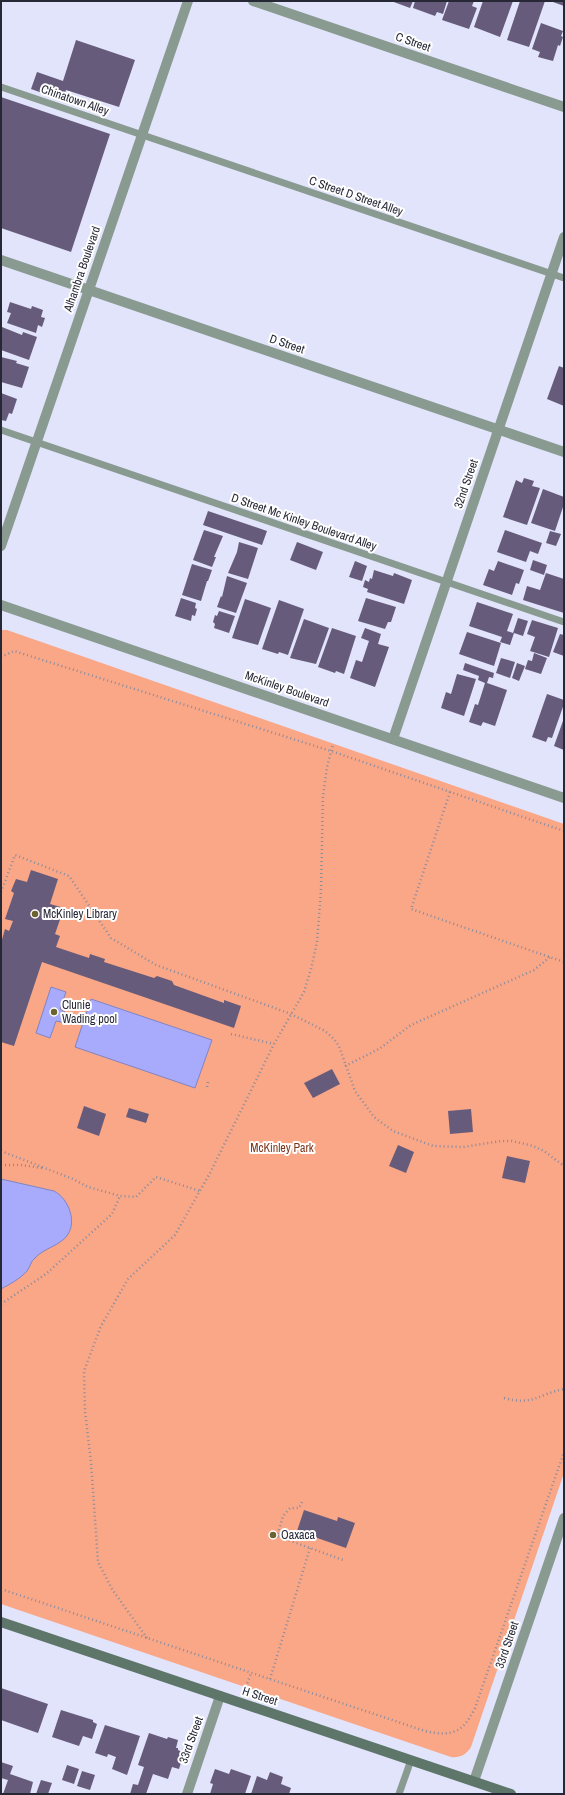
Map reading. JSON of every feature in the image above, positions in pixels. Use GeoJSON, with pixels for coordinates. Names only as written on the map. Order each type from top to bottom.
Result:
{"type":"FeatureCollection","features":[{"type":"Feature","properties":{"kind":"main road","name":"H Street"},"geometry":{"type":"LineString","coordinates":[[1,1622],[474,1781],[499,1792],[511,1794]]}},
{"type":"Feature","properties":{"kind":"street","name":"Alhambra Boulevard"},"geometry":{"type":"LineString","coordinates":[[1,546],[188,1]]}},
{"type":"Feature","properties":{"kind":"street","name":"C Street"},"geometry":{"type":"LineString","coordinates":[[253,1],[564,107]]}},
{"type":"Feature","properties":{"kind":"street","name":"32nd Street"},"geometry":{"type":"LineString","coordinates":[[393,739],[564,237]]}},
{"type":"Feature","properties":{"kind":"street","name":"D Street"},"geometry":{"type":"LineString","coordinates":[[1,260],[564,452]]}},
{"type":"Feature","properties":{"kind":"street","name":"McKinley Boulevard"},"geometry":{"type":"LineString","coordinates":[[1,605],[564,798]]}},
{"type":"Feature","properties":{"kind":"street","name":"33rd Street"},"geometry":{"type":"LineString","coordinates":[[474,1781],[564,1518]]}},
{"type":"Feature","properties":{"kind":"street","name":"33rd Street"},"geometry":{"type":"LineString","coordinates":[[187,1794],[220,1696]]}},
{"type":"Feature","properties":{"kind":"lane","name":"Chinatown Alley"},"geometry":{"type":"LineString","coordinates":[[1,87],[141,135]]}},
{"type":"Feature","properties":{"kind":"lane","name":"C Street D Street Alley"},"geometry":{"type":"LineString","coordinates":[[141,135],[564,278]]}},
{"type":"Feature","properties":{"kind":"lane","name":"D Street Mc Kinley Boulevard Alley"},"geometry":{"type":"LineString","coordinates":[[1,430],[564,622]]}},
{"type":"Feature","properties":{"kind":"lane"},"geometry":{"type":"LineString","coordinates":[[399,1794],[411,1760]]}},
{"type":"Feature","properties":{"kind":"path"},"geometry":{"type":"LineString","coordinates":[[1,657],[14,651],[331,752],[564,831]]}},
{"type":"Feature","properties":{"kind":"path"},"geometry":{"type":"LineString","coordinates":[[147,1638],[112,1589],[98,1562],[91,1462],[85,1411],[84,1371],[101,1326],[128,1279],[175,1235],[200,1191],[274,1044],[304,992],[317,942],[321,890],[323,796],[333,744]]}},
{"type":"Feature","properties":{"kind":"path"},"geometry":{"type":"LineString","coordinates":[[450,792],[411,910],[564,962]]}},
{"type":"Feature","properties":{"kind":"path"},"geometry":{"type":"LineString","coordinates":[[1,892],[15,855],[69,876],[111,938],[156,965],[291,1014],[320,1027],[330,1035],[339,1046],[355,1091],[367,1109],[383,1125],[420,1143],[433,1146],[463,1147],[501,1141],[512,1141],[544,1151],[564,1166]]}},
{"type":"Feature","properties":{"kind":"path"},"geometry":{"type":"LineString","coordinates":[[345,1066],[379,1049],[411,1025],[534,970],[550,957]]}},
{"type":"Feature","properties":{"kind":"path"},"geometry":{"type":"LineString","coordinates":[[231,1034],[274,1044]]}},
{"type":"Feature","properties":{"kind":"path"},"geometry":{"type":"LineString","coordinates":[[207,1087],[208,1082]]}},
{"type":"Feature","properties":{"kind":"path"},"geometry":{"type":"LineString","coordinates":[[1,1151],[51,1170],[88,1187],[120,1196],[136,1196],[156,1177],[200,1191]]}},
{"type":"Feature","properties":{"kind":"path"},"geometry":{"type":"LineString","coordinates":[[1,1165],[30,1166],[51,1170]]}},
{"type":"Feature","properties":{"kind":"path"},"geometry":{"type":"LineString","coordinates":[[1,1304],[46,1274],[112,1214],[120,1196]]}},
{"type":"Feature","properties":{"kind":"path"},"geometry":{"type":"LineString","coordinates":[[504,1398],[528,1402],[552,1392],[564,1389]]}},
{"type":"Feature","properties":{"kind":"path"},"geometry":{"type":"LineString","coordinates":[[1,1589],[425,1731],[448,1734],[464,1726],[475,1708],[564,1452]]}},
{"type":"Feature","properties":{"kind":"path"},"geometry":{"type":"LineString","coordinates":[[302,1502],[299,1508],[290,1508],[283,1516],[277,1536],[343,1560]]}},
{"type":"Feature","properties":{"kind":"path"},"geometry":{"type":"LineString","coordinates":[[270,1679],[310,1548]]}},
{"type":"Feature","properties":{"kind":"path"},"geometry":{"type":"LineString","coordinates":[[246,1687],[251,1673]]}},
{"type":"Feature","properties":{"kind":"green space","name":"McKinley Park"},"geometry":{"type":"Polygon","coordinates":[[[1,630],[7,630],[564,824],[564,1473],[471,1747],[462,1755],[451,1757],[1,1604],[1,630]]]}},
{"type":"Feature","properties":{"kind":"water","name":"Clunie Wading pool"},"geometry":{"type":"Polygon","coordinates":[[[51,987],[66,992],[60,1009],[68,1014],[66,1023],[56,1021],[50,1038],[36,1033],[51,987]]]}},
{"type":"Feature","properties":{"kind":"water"},"geometry":{"type":"Polygon","coordinates":[[[91,999],[212,1040],[195,1088],[75,1047],[91,999]]]}},
{"type":"Feature","properties":{"kind":"water"},"geometry":{"type":"Polygon","coordinates":[[[1,1179],[54,1191],[68,1205],[71,1225],[70,1231],[63,1240],[38,1255],[32,1261],[24,1274],[1,1289],[1,1179]]]}},
{"type":"Feature","properties":{"kind":"building"},"geometry":{"type":"Polygon","coordinates":[[[391,1],[413,1],[410,8],[391,1]]]}},
{"type":"Feature","properties":{"kind":"building"},"geometry":{"type":"Polygon","coordinates":[[[415,1],[447,1],[443,14],[437,12],[435,16],[413,8],[415,1]]]}},
{"type":"Feature","properties":{"kind":"building"},"geometry":{"type":"Polygon","coordinates":[[[449,1],[474,1],[472,6],[477,8],[469,29],[442,20],[449,1]]]}},
{"type":"Feature","properties":{"kind":"building"},"geometry":{"type":"Polygon","coordinates":[[[483,1],[513,1],[500,37],[474,27],[483,1]]]}},
{"type":"Feature","properties":{"kind":"building"},"geometry":{"type":"Polygon","coordinates":[[[520,1],[545,1],[529,47],[507,40],[520,1]]]}},
{"type":"Feature","properties":{"kind":"building"},"geometry":{"type":"Polygon","coordinates":[[[564,1],[564,6],[553,2],[564,1]]]}},
{"type":"Feature","properties":{"kind":"building"},"geometry":{"type":"Polygon","coordinates":[[[541,23],[563,31],[560,46],[558,45],[553,61],[538,57],[540,52],[532,49],[541,23]]]}},
{"type":"Feature","properties":{"kind":"building"},"geometry":{"type":"Polygon","coordinates":[[[76,40],[135,60],[119,107],[66,90],[62,100],[31,89],[37,72],[63,81],[76,40]]]}},
{"type":"Feature","properties":{"kind":"building"},"geometry":{"type":"Polygon","coordinates":[[[1,97],[110,134],[71,252],[1,228],[1,97]]]}},
{"type":"Feature","properties":{"kind":"building"},"geometry":{"type":"Polygon","coordinates":[[[10,302],[31,309],[32,306],[43,310],[41,317],[45,318],[42,327],[38,325],[36,333],[7,323],[11,313],[7,312],[10,302]]]}},
{"type":"Feature","properties":{"kind":"building"},"geometry":{"type":"Polygon","coordinates":[[[2,327],[22,335],[23,332],[37,337],[29,360],[1,350],[2,327]]]}},
{"type":"Feature","properties":{"kind":"building"},"geometry":{"type":"Polygon","coordinates":[[[1,357],[17,361],[16,363],[29,367],[22,388],[1,382],[1,357]]]}},
{"type":"Feature","properties":{"kind":"building"},"geometry":{"type":"Polygon","coordinates":[[[559,366],[564,368],[564,406],[547,399],[559,366]]]}},
{"type":"Feature","properties":{"kind":"building"},"geometry":{"type":"Polygon","coordinates":[[[1,393],[17,399],[12,414],[9,413],[6,421],[1,420],[1,393]]]}},
{"type":"Feature","properties":{"kind":"building"},"geometry":{"type":"Polygon","coordinates":[[[524,478],[534,481],[532,486],[540,488],[527,525],[503,517],[516,480],[522,483],[524,478]]]}},
{"type":"Feature","properties":{"kind":"building"},"geometry":{"type":"Polygon","coordinates":[[[543,489],[564,497],[564,504],[555,531],[531,523],[543,489]]]}},
{"type":"Feature","properties":{"kind":"building"},"geometry":{"type":"Polygon","coordinates":[[[208,511],[267,531],[262,545],[203,525],[208,511]]]}},
{"type":"Feature","properties":{"kind":"building"},"geometry":{"type":"Polygon","coordinates":[[[204,530],[223,536],[214,557],[216,557],[212,567],[193,560],[204,530]]]}},
{"type":"Feature","properties":{"kind":"building"},"geometry":{"type":"Polygon","coordinates":[[[505,530],[542,543],[538,554],[530,551],[526,562],[497,552],[505,530]]]}},
{"type":"Feature","properties":{"kind":"building"},"geometry":{"type":"Polygon","coordinates":[[[550,531],[561,534],[556,546],[546,543],[550,531]]]}},
{"type":"Feature","properties":{"kind":"building"},"geometry":{"type":"Polygon","coordinates":[[[239,542],[258,548],[248,579],[228,573],[237,552],[239,542]]]}},
{"type":"Feature","properties":{"kind":"building"},"geometry":{"type":"Polygon","coordinates":[[[297,542],[323,552],[316,570],[290,560],[297,542]]]}},
{"type":"Feature","properties":{"kind":"building"},"geometry":{"type":"Polygon","coordinates":[[[533,560],[547,565],[544,575],[530,570],[533,560]]]}},
{"type":"Feature","properties":{"kind":"building"},"geometry":{"type":"Polygon","coordinates":[[[355,561],[367,566],[362,581],[349,577],[355,561]]]}},
{"type":"Feature","properties":{"kind":"building"},"geometry":{"type":"Polygon","coordinates":[[[498,561],[524,570],[519,584],[516,583],[512,595],[483,585],[489,569],[494,571],[498,561]]]}},
{"type":"Feature","properties":{"kind":"building"},"geometry":{"type":"Polygon","coordinates":[[[192,564],[212,570],[201,601],[182,595],[192,564]]]}},
{"type":"Feature","properties":{"kind":"building"},"geometry":{"type":"Polygon","coordinates":[[[374,570],[393,576],[394,573],[412,580],[404,604],[367,592],[368,589],[363,587],[365,580],[369,582],[370,578],[372,579],[374,570]]]}},
{"type":"Feature","properties":{"kind":"building"},"geometry":{"type":"Polygon","coordinates":[[[546,573],[564,579],[564,613],[523,600],[527,586],[540,590],[546,573]]]}},
{"type":"Feature","properties":{"kind":"building"},"geometry":{"type":"Polygon","coordinates":[[[227,576],[247,583],[236,613],[217,607],[221,596],[222,597],[227,576]]]}},
{"type":"Feature","properties":{"kind":"building"},"geometry":{"type":"Polygon","coordinates":[[[181,598],[196,603],[195,608],[197,609],[195,616],[192,615],[191,621],[175,616],[181,598]]]}},
{"type":"Feature","properties":{"kind":"building"},"geometry":{"type":"Polygon","coordinates":[[[366,598],[396,607],[391,622],[388,622],[385,629],[358,621],[366,598]]]}},
{"type":"Feature","properties":{"kind":"building"},"geometry":{"type":"Polygon","coordinates":[[[245,599],[271,608],[258,645],[232,638],[245,599]]]}},
{"type":"Feature","properties":{"kind":"building"},"geometry":{"type":"Polygon","coordinates":[[[279,600],[304,609],[288,655],[279,652],[278,654],[262,649],[279,600]]]}},
{"type":"Feature","properties":{"kind":"building"},"geometry":{"type":"Polygon","coordinates":[[[477,602],[513,614],[507,631],[513,633],[518,618],[528,621],[523,636],[514,633],[510,645],[500,642],[502,637],[469,626],[477,602]]]}},
{"type":"Feature","properties":{"kind":"building"},"geometry":{"type":"Polygon","coordinates":[[[219,611],[235,616],[229,633],[214,628],[215,624],[213,622],[215,615],[217,616],[219,611]]]}},
{"type":"Feature","properties":{"kind":"building"},"geometry":{"type":"Polygon","coordinates":[[[304,619],[329,628],[316,664],[290,658],[304,619]]]}},
{"type":"Feature","properties":{"kind":"building"},"geometry":{"type":"Polygon","coordinates":[[[532,620],[558,628],[549,657],[530,651],[535,637],[527,634],[532,620]]]}},
{"type":"Feature","properties":{"kind":"building"},"geometry":{"type":"Polygon","coordinates":[[[332,628],[356,636],[344,674],[336,671],[335,673],[318,667],[332,628]]]}},
{"type":"Feature","properties":{"kind":"building"},"geometry":{"type":"Polygon","coordinates":[[[365,628],[381,634],[378,644],[389,647],[375,687],[350,678],[356,660],[362,662],[369,641],[361,638],[365,628]]]}},
{"type":"Feature","properties":{"kind":"building"},"geometry":{"type":"Polygon","coordinates":[[[467,632],[501,643],[494,666],[459,654],[467,632]]]}},
{"type":"Feature","properties":{"kind":"building"},"geometry":{"type":"Polygon","coordinates":[[[560,634],[564,635],[564,656],[553,652],[560,634]]]}},
{"type":"Feature","properties":{"kind":"building"},"geometry":{"type":"Polygon","coordinates":[[[534,653],[547,658],[541,674],[525,669],[528,660],[532,661],[534,653]]]}},
{"type":"Feature","properties":{"kind":"building"},"geometry":{"type":"Polygon","coordinates":[[[501,658],[515,662],[510,678],[496,673],[501,658]]]}},
{"type":"Feature","properties":{"kind":"building"},"geometry":{"type":"Polygon","coordinates":[[[465,663],[494,673],[493,678],[489,677],[487,683],[507,690],[495,726],[483,722],[481,726],[469,722],[475,704],[478,705],[485,683],[478,680],[479,676],[463,670],[465,663]]]}},
{"type":"Feature","properties":{"kind":"building"},"geometry":{"type":"Polygon","coordinates":[[[517,663],[525,666],[519,681],[512,678],[517,663]]]}},
{"type":"Feature","properties":{"kind":"building"},"geometry":{"type":"Polygon","coordinates":[[[457,674],[476,679],[464,716],[441,708],[446,692],[451,694],[457,674]]]}},
{"type":"Feature","properties":{"kind":"building"},"geometry":{"type":"Polygon","coordinates":[[[547,694],[564,700],[564,704],[552,738],[548,737],[546,742],[532,737],[547,694]]]}},
{"type":"Feature","properties":{"kind":"building"},"geometry":{"type":"Polygon","coordinates":[[[564,718],[564,750],[554,746],[564,718]]]}},
{"type":"Feature","properties":{"kind":"building"},"geometry":{"type":"Polygon","coordinates":[[[31,870],[58,879],[50,904],[64,908],[55,934],[60,936],[56,947],[89,958],[90,954],[105,959],[104,962],[154,978],[157,976],[172,981],[174,985],[224,1003],[224,1000],[241,1006],[234,1028],[42,962],[14,1046],[1,1042],[1,943],[5,929],[9,931],[13,921],[5,919],[14,893],[11,891],[16,879],[27,882],[31,870]]]}},
{"type":"Feature","properties":{"kind":"building"},"geometry":{"type":"Polygon","coordinates":[[[332,1069],[340,1084],[313,1098],[304,1083],[332,1069]]]}},
{"type":"Feature","properties":{"kind":"building"},"geometry":{"type":"Polygon","coordinates":[[[84,1106],[106,1114],[99,1136],[77,1128],[84,1106]]]}},
{"type":"Feature","properties":{"kind":"building"},"geometry":{"type":"Polygon","coordinates":[[[129,1108],[149,1114],[146,1123],[126,1117],[129,1108]]]}},
{"type":"Feature","properties":{"kind":"building"},"geometry":{"type":"Polygon","coordinates":[[[471,1109],[473,1132],[450,1134],[448,1111],[471,1109]]]}},
{"type":"Feature","properties":{"kind":"building"},"geometry":{"type":"Polygon","coordinates":[[[398,1145],[414,1152],[406,1173],[389,1166],[398,1145]]]}},
{"type":"Feature","properties":{"kind":"building"},"geometry":{"type":"Polygon","coordinates":[[[507,1156],[530,1161],[525,1183],[502,1178],[507,1156]]]}},
{"type":"Feature","properties":{"kind":"building"},"geometry":{"type":"Polygon","coordinates":[[[304,1510],[337,1521],[338,1517],[355,1523],[346,1548],[297,1531],[304,1510]]]}},
{"type":"Feature","properties":{"kind":"building"},"geometry":{"type":"Polygon","coordinates":[[[1,1688],[48,1704],[38,1733],[1,1720],[1,1688]]]}},
{"type":"Feature","properties":{"kind":"building"},"geometry":{"type":"Polygon","coordinates":[[[61,1710],[93,1720],[93,1722],[97,1724],[92,1739],[83,1736],[79,1746],[52,1737],[61,1710]]]}},
{"type":"Feature","properties":{"kind":"building"},"geometry":{"type":"Polygon","coordinates":[[[105,1725],[140,1736],[127,1775],[112,1769],[116,1757],[108,1754],[107,1757],[95,1753],[105,1725]]]}},
{"type":"Feature","properties":{"kind":"building"},"geometry":{"type":"Polygon","coordinates":[[[149,1733],[167,1739],[168,1737],[178,1740],[176,1748],[184,1753],[179,1769],[172,1767],[168,1779],[153,1774],[146,1794],[130,1794],[133,1784],[138,1785],[144,1767],[138,1765],[149,1733]]]}},
{"type":"Feature","properties":{"kind":"building"},"geometry":{"type":"Polygon","coordinates":[[[1,1762],[13,1766],[10,1774],[33,1782],[30,1794],[3,1794],[8,1780],[1,1778],[1,1762]]]}},
{"type":"Feature","properties":{"kind":"building"},"geometry":{"type":"Polygon","coordinates":[[[67,1765],[79,1769],[74,1784],[62,1780],[67,1765]]]}},
{"type":"Feature","properties":{"kind":"building"},"geometry":{"type":"Polygon","coordinates":[[[215,1769],[229,1774],[231,1769],[251,1776],[245,1794],[210,1794],[213,1784],[210,1783],[215,1769]]]}},
{"type":"Feature","properties":{"kind":"building"},"geometry":{"type":"Polygon","coordinates":[[[82,1771],[95,1775],[90,1790],[77,1786],[82,1771]]]}},
{"type":"Feature","properties":{"kind":"building"},"geometry":{"type":"Polygon","coordinates":[[[270,1772],[283,1777],[281,1784],[291,1788],[289,1794],[251,1794],[257,1776],[267,1780],[270,1772]]]}},
{"type":"Feature","properties":{"kind":"building"},"geometry":{"type":"Polygon","coordinates":[[[41,1780],[52,1783],[48,1794],[36,1794],[41,1780]]]}},
{"type":"Feature","properties":{"kind":"place","name":"McKinley Library"},"geometry":{"type":"Point","coordinates":[35,914]}},
{"type":"Feature","properties":{"kind":"place","name":"Clunie Wading pool"},"geometry":{"type":"Point","coordinates":[54,1012]}},
{"type":"Feature","properties":{"kind":"place","name":"Oaxaca"},"geometry":{"type":"Point","coordinates":[273,1535]}}]}
